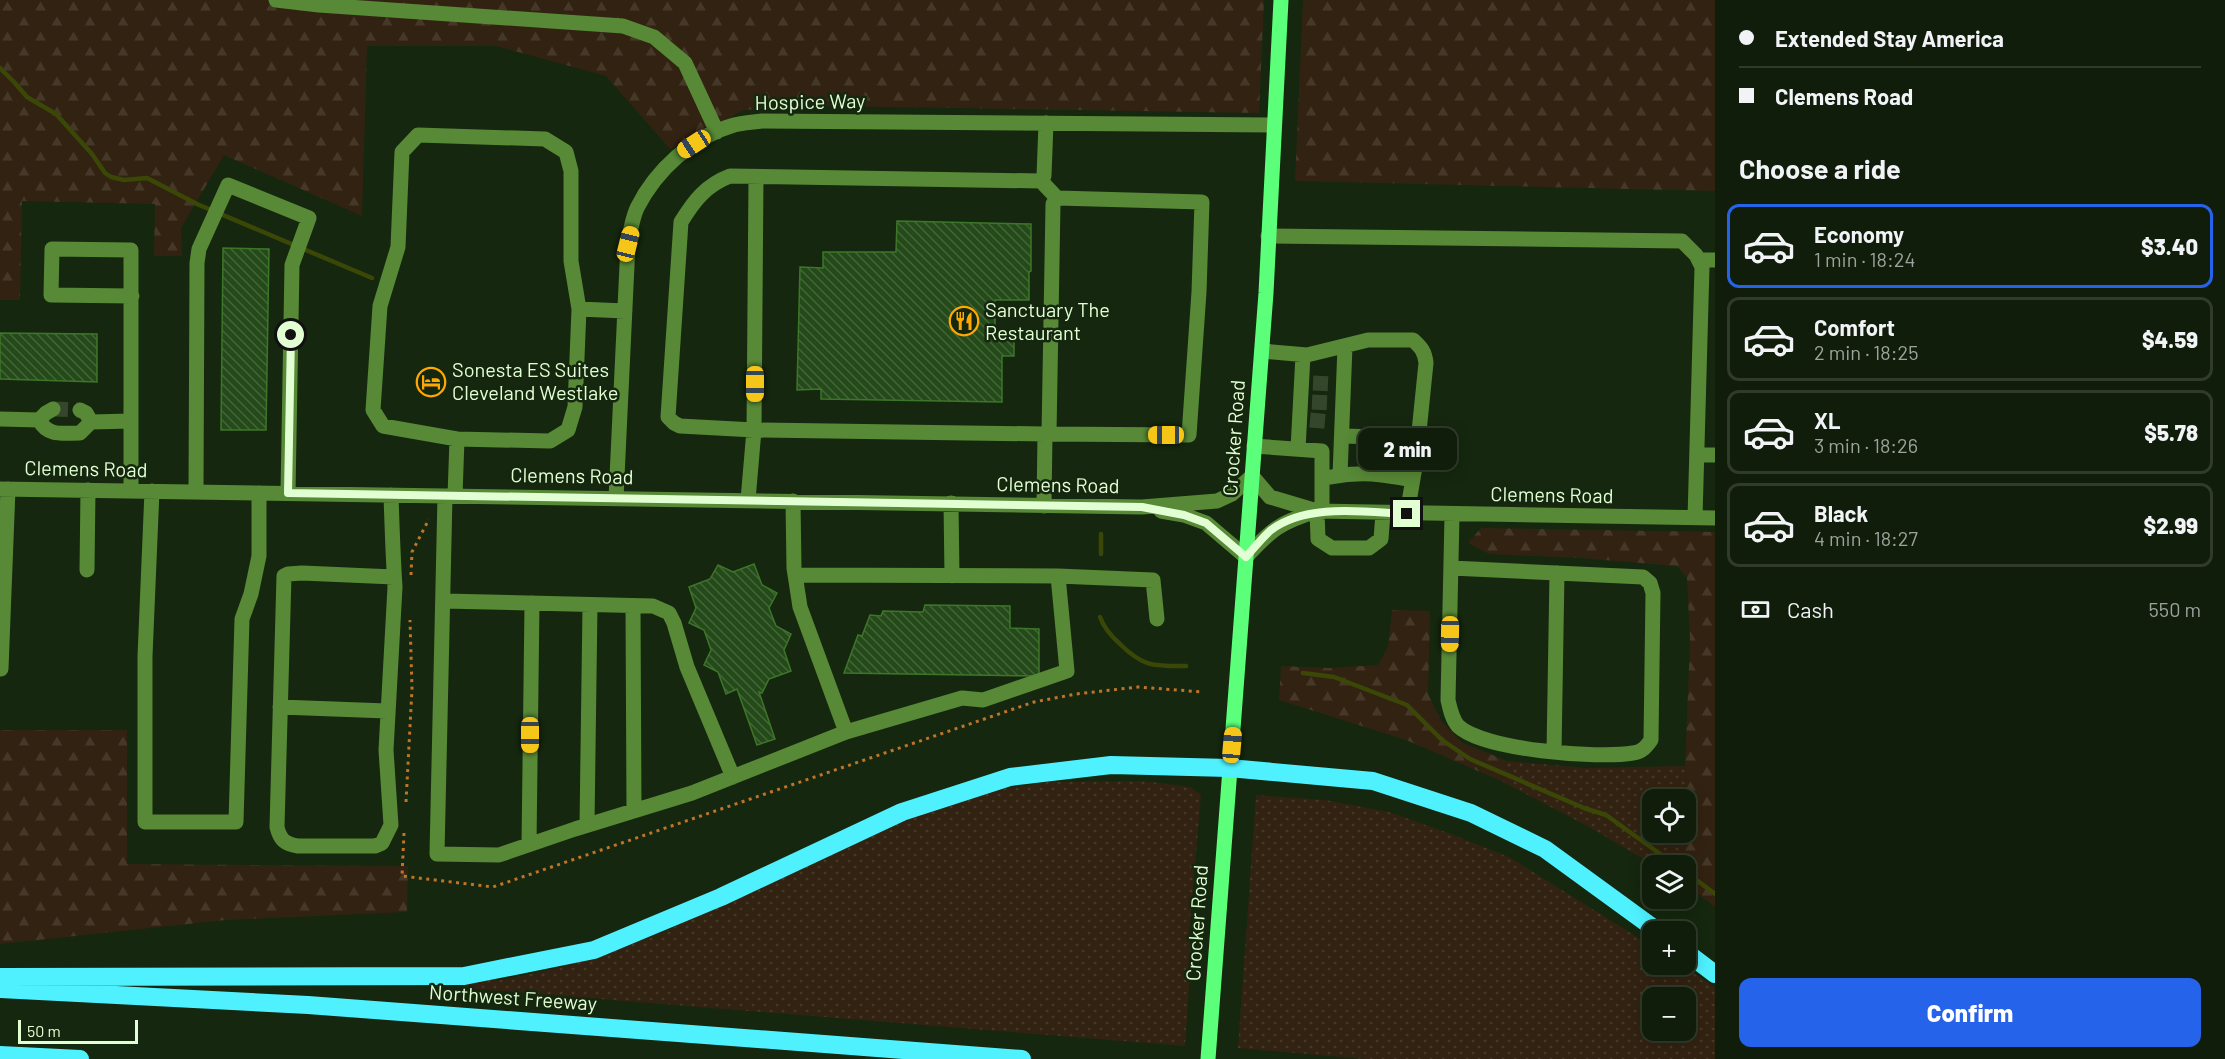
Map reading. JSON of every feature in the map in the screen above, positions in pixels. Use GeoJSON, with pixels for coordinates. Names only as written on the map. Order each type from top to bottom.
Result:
{"type":"FeatureCollection","features":[{"type":"Feature","properties":{"kind":"highway"},"geometry":{"type":"LineString","coordinates":[[0,977],[464,976],[594,950],[721,897],[902,812],[1010,777],[1111,765],[1229,768],[1373,781],[1471,813],[1545,849],[1644,921]]}},
{"type":"Feature","properties":{"kind":"highway"},"geometry":{"type":"LineString","coordinates":[[1696,960],[1715,974]]}},
{"type":"Feature","properties":{"kind":"highway","name":"Northwest Freeway"},"geometry":{"type":"LineString","coordinates":[[0,989],[308,1005],[1022,1059]]}},
{"type":"Feature","properties":{"kind":"highway"},"geometry":{"type":"LineString","coordinates":[[0,1054],[80,1059]]}},
{"type":"Feature","properties":{"kind":"main road","name":"Crocker Road"},"geometry":{"type":"LineString","coordinates":[[1208,1059],[1262,351],[1281,0]]}},
{"type":"Feature","properties":{"kind":"street"},"geometry":{"type":"LineString","coordinates":[[276,0],[623,26],[654,37],[685,63],[717,132]]}},
{"type":"Feature","properties":{"kind":"street","name":"Hospice Way"},"geometry":{"type":"LineString","coordinates":[[616,498],[628,244],[636,210],[657,177],[681,153],[707,136],[734,125],[762,121],[1273,125]]}},
{"type":"Feature","properties":{"kind":"street"},"geometry":{"type":"LineString","coordinates":[[1041,181],[1044,176],[1046,123]]}},
{"type":"Feature","properties":{"kind":"street"},"geometry":{"type":"LineString","coordinates":[[418,135],[545,140],[566,153],[571,171],[571,261],[579,309],[575,407],[568,430],[550,441],[457,439],[399,431],[383,426],[373,410],[380,306],[398,247],[402,152],[418,135]]}},
{"type":"Feature","properties":{"kind":"street"},"geometry":{"type":"LineString","coordinates":[[730,176],[756,177],[1041,181],[1058,198],[1202,202],[1199,292],[1189,435],[754,430],[680,426],[674,423],[668,417],[681,222],[696,198],[717,181],[730,176]]}},
{"type":"Feature","properties":{"kind":"street"},"geometry":{"type":"LineString","coordinates":[[748,500],[754,430],[756,177]]}},
{"type":"Feature","properties":{"kind":"street"},"geometry":{"type":"LineString","coordinates":[[196,492],[197,262],[199,249],[228,185],[309,218],[292,265],[288,493]]}},
{"type":"Feature","properties":{"kind":"street"},"geometry":{"type":"LineString","coordinates":[[1044,506],[1053,204],[1058,198]]}},
{"type":"Feature","properties":{"kind":"street"},"geometry":{"type":"LineString","coordinates":[[1268,236],[1682,241],[1690,247],[1702,267],[1695,518]]}},
{"type":"Feature","properties":{"kind":"street"},"geometry":{"type":"LineString","coordinates":[[131,491],[132,296],[131,250],[52,249],[51,295],[132,296]]}},
{"type":"Feature","properties":{"kind":"street"},"geometry":{"type":"LineString","coordinates":[[1699,260],[1715,260]]}},
{"type":"Feature","properties":{"kind":"street"},"geometry":{"type":"LineString","coordinates":[[579,309],[625,311]]}},
{"type":"Feature","properties":{"kind":"street"},"geometry":{"type":"LineString","coordinates":[[1262,351],[1303,355],[1368,340],[1413,340],[1420,346],[1425,353],[1426,363],[1407,514]]}},
{"type":"Feature","properties":{"kind":"street"},"geometry":{"type":"LineString","coordinates":[[1340,475],[1339,385],[1345,345]]}},
{"type":"Feature","properties":{"kind":"street"},"geometry":{"type":"LineString","coordinates":[[1298,449],[1305,420],[1306,402],[1307,383],[1303,355]]}},
{"type":"Feature","properties":{"kind":"street"},"geometry":{"type":"LineString","coordinates":[[0,419],[39,420],[53,409]]}},
{"type":"Feature","properties":{"kind":"street"},"geometry":{"type":"LineString","coordinates":[[80,410],[86,413],[91,422]]}},
{"type":"Feature","properties":{"kind":"street"},"geometry":{"type":"LineString","coordinates":[[39,420],[51,433],[80,433],[91,422],[131,421]]}},
{"type":"Feature","properties":{"kind":"street"},"geometry":{"type":"LineString","coordinates":[[1339,432],[1371,440],[1391,441],[1418,438]]}},
{"type":"Feature","properties":{"kind":"street"},"geometry":{"type":"LineString","coordinates":[[1339,432],[1322,451],[1318,538],[1332,548],[1369,548],[1381,539],[1383,513]]}},
{"type":"Feature","properties":{"kind":"street"},"geometry":{"type":"LineString","coordinates":[[457,439],[450,496],[444,601],[437,854],[499,855],[692,793],[846,732],[962,698],[983,700],[1067,671],[1058,576]]}},
{"type":"Feature","properties":{"kind":"street"},"geometry":{"type":"LineString","coordinates":[[1254,446],[1322,451]]}},
{"type":"Feature","properties":{"kind":"street"},"geometry":{"type":"LineString","coordinates":[[1697,455],[1715,455]]}},
{"type":"Feature","properties":{"kind":"street"},"geometry":{"type":"LineString","coordinates":[[1322,479],[1371,469],[1391,471],[1412,480]]}},
{"type":"Feature","properties":{"kind":"street","name":"Clemens Road"},"geometry":{"type":"LineString","coordinates":[[4,489],[1142,507],[1217,501],[1232,494],[1252,476],[1270,497],[1319,512]]}},
{"type":"Feature","properties":{"kind":"street"},"geometry":{"type":"LineString","coordinates":[[1,669],[4,489]]}},
{"type":"Feature","properties":{"kind":"street"},"geometry":{"type":"LineString","coordinates":[[87,570],[88,490]]}},
{"type":"Feature","properties":{"kind":"street"},"geometry":{"type":"LineString","coordinates":[[152,491],[145,656],[145,822],[236,822],[242,619],[251,594],[259,556],[259,493]]}},
{"type":"Feature","properties":{"kind":"street"},"geometry":{"type":"LineString","coordinates":[[391,495],[394,577],[386,750],[391,825],[387,837],[375,846],[298,846],[282,841],[277,827],[284,576],[302,573],[394,577]]}},
{"type":"Feature","properties":{"kind":"street"},"geometry":{"type":"LineString","coordinates":[[793,501],[795,575],[800,607],[846,732]]}},
{"type":"Feature","properties":{"kind":"street"},"geometry":{"type":"LineString","coordinates":[[951,503],[952,576]]}},
{"type":"Feature","properties":{"kind":"street","name":"Clemens Road"},"geometry":{"type":"LineString","coordinates":[[1142,507],[1184,515],[1206,523],[1246,557],[1273,529],[1289,520],[1319,512],[1715,518]]}},
{"type":"Feature","properties":{"kind":"street"},"geometry":{"type":"LineString","coordinates":[[1451,567],[1643,577],[1650,583],[1653,593],[1651,740],[1644,749],[1634,753],[1585,754],[1532,750],[1472,735],[1457,725],[1450,712],[1448,700],[1452,515]]}},
{"type":"Feature","properties":{"kind":"street"},"geometry":{"type":"LineString","coordinates":[[1554,752],[1557,573]]}},
{"type":"Feature","properties":{"kind":"street"},"geometry":{"type":"LineString","coordinates":[[795,575],[1058,576],[1153,580],[1157,619]]}},
{"type":"Feature","properties":{"kind":"street"},"geometry":{"type":"LineString","coordinates":[[444,601],[653,606],[669,613],[687,667],[733,777]]}},
{"type":"Feature","properties":{"kind":"street"},"geometry":{"type":"LineString","coordinates":[[529,845],[532,603]]}},
{"type":"Feature","properties":{"kind":"street"},"geometry":{"type":"LineString","coordinates":[[587,825],[590,605]]}},
{"type":"Feature","properties":{"kind":"street"},"geometry":{"type":"LineString","coordinates":[[633,606],[634,811]]}},
{"type":"Feature","properties":{"kind":"street"},"geometry":{"type":"LineString","coordinates":[[280,707],[387,711]]}},
{"type":"Feature","properties":{"kind":"path"},"geometry":{"type":"LineString","coordinates":[[411,585],[412,552],[429,518]]}},
{"type":"Feature","properties":{"kind":"path"},"geometry":{"type":"LineString","coordinates":[[406,806],[412,689],[410,619]]}},
{"type":"Feature","properties":{"kind":"path"},"geometry":{"type":"LineString","coordinates":[[405,829],[402,876],[493,886],[1034,702],[1076,694],[1138,687],[1203,692]]}},
{"type":"Feature","properties":{"kind":"green space"},"geometry":{"type":"Polygon","coordinates":[[[0,0],[1264,0],[1259,113],[825,106],[744,110],[670,149],[606,76],[496,46],[367,46],[362,216],[224,155],[181,228],[182,256],[154,256],[155,204],[22,201],[20,300],[0,300],[0,0]]]}},
{"type":"Feature","properties":{"kind":"green space"},"geometry":{"type":"Polygon","coordinates":[[[1303,0],[1715,0],[1715,191],[1295,181],[1303,0]]]}},
{"type":"Feature","properties":{"kind":"green space"},"geometry":{"type":"Polygon","coordinates":[[[1481,528],[1715,532],[1715,907],[1696,893],[1696,855],[1684,855],[1684,843],[1696,843],[1696,789],[1685,789],[1690,641],[1687,578],[1677,566],[1580,558],[1489,554],[1468,543],[1481,528]]]}},
{"type":"Feature","properties":{"kind":"green space"},"geometry":{"type":"Polygon","coordinates":[[[1392,610],[1430,611],[1428,694],[1442,722],[1463,743],[1507,761],[1501,781],[1406,740],[1279,700],[1281,666],[1328,668],[1378,665],[1388,647],[1392,610]]]}},
{"type":"Feature","properties":{"kind":"green space"},"geometry":{"type":"Polygon","coordinates":[[[0,730],[127,730],[127,864],[408,866],[407,912],[226,920],[0,944],[0,730]]]}},
{"type":"Feature","properties":{"kind":"green space"},"geometry":{"type":"Polygon","coordinates":[[[1507,761],[1587,768],[1685,766],[1685,789],[1642,789],[1642,843],[1684,843],[1684,855],[1642,855],[1642,858],[1501,781],[1507,761]]]}},
{"type":"Feature","properties":{"kind":"green space"},"geometry":{"type":"Polygon","coordinates":[[[1144,781],[1191,787],[1201,795],[1189,934],[1191,957],[1185,1046],[463,988],[463,980],[501,980],[553,969],[664,932],[941,803],[1007,788],[1048,782],[1144,781]]]}},
{"type":"Feature","properties":{"kind":"green space"},"geometry":{"type":"Polygon","coordinates":[[[1256,795],[1325,800],[1389,812],[1511,858],[1642,940],[1642,975],[1696,975],[1715,987],[1715,1059],[1364,1059],[1238,1048],[1256,795]]]}},
{"type":"Feature","properties":{"kind":"building"},"geometry":{"type":"Polygon","coordinates":[[[897,221],[1031,224],[1029,300],[995,300],[995,333],[1014,335],[1014,356],[1002,356],[1002,402],[821,399],[821,389],[797,390],[800,267],[823,268],[823,252],[896,252],[897,221]]]}},
{"type":"Feature","properties":{"kind":"building"},"geometry":{"type":"Polygon","coordinates":[[[223,248],[269,249],[266,430],[221,430],[223,248]]]}},
{"type":"Feature","properties":{"kind":"building"},"geometry":{"type":"Polygon","coordinates":[[[0,333],[97,334],[97,382],[0,379],[0,333]]]}},
{"type":"Feature","properties":{"kind":"building"},"geometry":{"type":"Polygon","coordinates":[[[754,564],[762,585],[777,593],[769,608],[776,626],[791,634],[784,650],[791,671],[769,679],[762,693],[759,692],[775,739],[757,745],[737,689],[726,694],[718,672],[704,665],[711,650],[704,630],[689,623],[696,608],[689,587],[710,579],[718,565],[733,572],[754,564]]]}},
{"type":"Feature","properties":{"kind":"building"},"geometry":{"type":"Polygon","coordinates":[[[925,605],[1010,606],[1010,628],[1039,629],[1039,676],[844,673],[858,635],[862,636],[870,615],[881,616],[883,611],[923,612],[925,605]]]}},
{"type":"Feature","properties":{"kind":"waterway"},"geometry":{"type":"LineString","coordinates":[[0,68],[27,97],[56,114],[92,154],[105,173],[111,177],[124,180],[147,178],[197,204],[372,278]]}},
{"type":"Feature","properties":{"kind":"waterway"},"geometry":{"type":"LineString","coordinates":[[1101,534],[1101,554]]}},
{"type":"Feature","properties":{"kind":"waterway"},"geometry":{"type":"LineString","coordinates":[[1100,617],[1111,635],[1128,652],[1143,661],[1157,665],[1186,666]]}},
{"type":"Feature","properties":{"kind":"waterway"},"geometry":{"type":"LineString","coordinates":[[1303,673],[1334,677],[1407,705],[1442,740],[1470,759],[1584,808],[1606,815],[1662,855]]}},
{"type":"Feature","properties":{"kind":"waterway"},"geometry":{"type":"LineString","coordinates":[[1696,880],[1715,894]]}},
{"type":"Feature","properties":{"kind":"tunnel"},"geometry":{"type":"LineString","coordinates":[[1313,383],[1335,384]]}},
{"type":"Feature","properties":{"kind":"tunnel"},"geometry":{"type":"LineString","coordinates":[[1312,402],[1334,403]]}},
{"type":"Feature","properties":{"kind":"tunnel"},"geometry":{"type":"LineString","coordinates":[[53,409],[80,410]]}},
{"type":"Feature","properties":{"kind":"tunnel"},"geometry":{"type":"LineString","coordinates":[[1310,420],[1332,422]]}},
{"type":"Feature","properties":{"kind":"tunnel"},"geometry":{"type":"LineString","coordinates":[[1371,444],[1371,466]]}},
{"type":"Feature","properties":{"kind":"tunnel"},"geometry":{"type":"LineString","coordinates":[[1391,445],[1391,466]]}},
{"type":"Feature","properties":{"kind":"place","name":"Sanctuary The Restaurant"},"geometry":{"type":"Point","coordinates":[964,321]}},
{"type":"Feature","properties":{"kind":"place","name":"Sonesta ES Suites Cleveland Westlake"},"geometry":{"type":"Point","coordinates":[431,382]}},
{"type":"Feature","properties":{"kind":"route"},"geometry":{"type":"LineString","coordinates":[[291,335],[288,493],[1142,507],[1200,520],[1246,557],[1273,529],[1284,522],[1317,511],[1407,514]]}}]}
